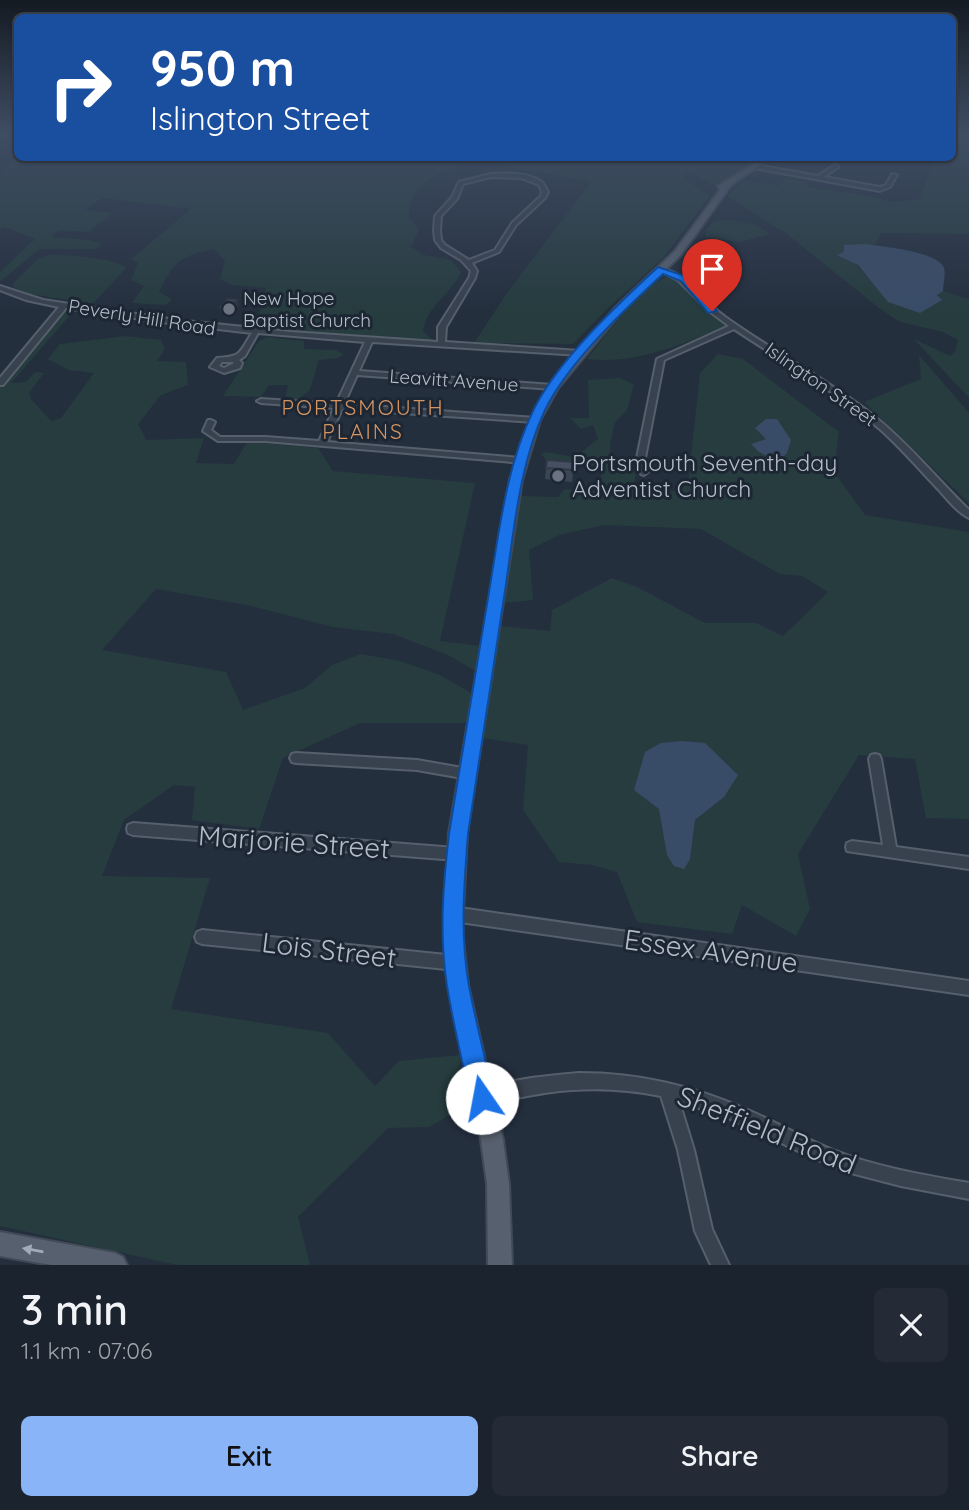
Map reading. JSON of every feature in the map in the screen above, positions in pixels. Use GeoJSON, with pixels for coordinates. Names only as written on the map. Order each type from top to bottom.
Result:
{"type":"FeatureCollection","features":[{"type":"Feature","properties":{"kind":"main road"},"geometry":{"type":"LineString","coordinates":[[500,1265],[498,1184],[462,1009],[453,914],[456,854],[509,513],[521,461],[535,420],[553,387],[618,310],[662,270],[689,239],[719,192]]}},
{"type":"Feature","properties":{"kind":"main road"},"geometry":{"type":"LineString","coordinates":[[0,1244],[115,1265]]}},
{"type":"Feature","properties":{"kind":"street"},"geometry":{"type":"LineString","coordinates":[[441,345],[442,327],[474,274],[469,262],[443,248],[438,230],[438,216],[457,192]]}},
{"type":"Feature","properties":{"kind":"street"},"geometry":{"type":"LineString","coordinates":[[469,262],[497,251],[514,224],[545,192]]}},
{"type":"Feature","properties":{"kind":"street","name":"Islington Street"},"geometry":{"type":"LineString","coordinates":[[662,270],[684,279],[712,311],[824,383],[871,418],[969,515]]}},
{"type":"Feature","properties":{"kind":"street","name":"Peverly Hill Road"},"geometry":{"type":"LineString","coordinates":[[0,288],[18,295],[65,305],[255,333],[580,353]]}},
{"type":"Feature","properties":{"kind":"street"},"geometry":{"type":"LineString","coordinates":[[0,383],[65,305]]}},
{"type":"Feature","properties":{"kind":"street"},"geometry":{"type":"LineString","coordinates":[[644,472],[640,463],[663,356],[735,326]]}},
{"type":"Feature","properties":{"kind":"street"},"geometry":{"type":"LineString","coordinates":[[234,360],[243,354],[255,333]]}},
{"type":"Feature","properties":{"kind":"street"},"geometry":{"type":"LineString","coordinates":[[322,444],[369,341]]}},
{"type":"Feature","properties":{"kind":"street","name":"Leavitt Avenue"},"geometry":{"type":"LineString","coordinates":[[355,373],[553,387]]}},
{"type":"Feature","properties":{"kind":"street"},"geometry":{"type":"LineString","coordinates":[[261,401],[535,420]]}},
{"type":"Feature","properties":{"kind":"street"},"geometry":{"type":"LineString","coordinates":[[211,422],[207,431],[218,439],[265,439],[521,461]]}},
{"type":"Feature","properties":{"kind":"street"},"geometry":{"type":"LineString","coordinates":[[296,758],[417,765],[468,774]]}},
{"type":"Feature","properties":{"kind":"street"},"geometry":{"type":"LineString","coordinates":[[875,759],[890,851]]}},
{"type":"Feature","properties":{"kind":"street","name":"Marjorie Street"},"geometry":{"type":"LineString","coordinates":[[133,828],[456,854]]}},
{"type":"Feature","properties":{"kind":"street"},"geometry":{"type":"LineString","coordinates":[[852,847],[969,863]]}},
{"type":"Feature","properties":{"kind":"street","name":"Essex Avenue"},"geometry":{"type":"LineString","coordinates":[[453,914],[969,988]]}},
{"type":"Feature","properties":{"kind":"street","name":"Lois Street"},"geometry":{"type":"LineString","coordinates":[[202,937],[456,963]]}},
{"type":"Feature","properties":{"kind":"street","name":"Sheffield Road"},"geometry":{"type":"LineString","coordinates":[[482,1098],[520,1087],[580,1078],[610,1079],[667,1089],[733,1112],[831,1158],[866,1170],[969,1191]]}},
{"type":"Feature","properties":{"kind":"street"},"geometry":{"type":"LineString","coordinates":[[667,1089],[686,1150],[704,1231],[720,1265]]}},
{"type":"Feature","properties":{"kind":"green space"},"geometry":{"type":"Polygon","coordinates":[[[0,192],[417,192],[411,203],[409,217],[419,230],[411,247],[424,255],[451,260],[461,272],[429,314],[426,322],[423,331],[435,342],[255,330],[266,288],[232,285],[220,279],[225,261],[214,249],[193,254],[174,267],[159,292],[172,299],[166,305],[132,303],[144,286],[131,280],[138,263],[131,259],[191,209],[102,198],[85,210],[113,213],[88,232],[59,230],[51,237],[89,240],[102,244],[95,249],[39,249],[0,282],[0,272],[35,239],[4,227],[0,229],[0,192]]]}},
{"type":"Feature","properties":{"kind":"green space"},"geometry":{"type":"Polygon","coordinates":[[[584,192],[704,192],[710,196],[663,258],[573,344],[474,343],[507,293],[584,192]]]}},
{"type":"Feature","properties":{"kind":"green space"},"geometry":{"type":"Polygon","coordinates":[[[731,192],[841,192],[892,202],[919,199],[922,192],[969,192],[969,234],[881,233],[875,245],[844,245],[844,252],[884,295],[937,294],[943,291],[969,299],[969,398],[914,339],[950,356],[955,352],[958,340],[943,332],[900,322],[787,234],[727,196],[731,192]]]}},
{"type":"Feature","properties":{"kind":"green space"},"geometry":{"type":"Polygon","coordinates":[[[731,220],[757,225],[770,234],[740,242],[706,237],[706,230],[714,221],[731,220]]]}},
{"type":"Feature","properties":{"kind":"green space"},"geometry":{"type":"Polygon","coordinates":[[[48,255],[102,260],[126,268],[93,304],[30,294],[13,287],[13,283],[38,259],[48,255]]]}},
{"type":"Feature","properties":{"kind":"green space"},"geometry":{"type":"Polygon","coordinates":[[[670,277],[683,283],[708,312],[727,326],[658,352],[623,359],[587,359],[637,298],[659,280],[670,277]]]}},
{"type":"Feature","properties":{"kind":"green space"},"geometry":{"type":"Polygon","coordinates":[[[61,313],[72,313],[11,383],[26,382],[35,372],[44,373],[29,393],[31,399],[51,421],[61,418],[94,373],[69,370],[48,359],[60,344],[126,336],[161,340],[165,349],[157,361],[186,362],[188,385],[161,395],[138,424],[146,440],[204,438],[196,463],[234,464],[247,442],[318,448],[333,471],[475,483],[440,641],[481,646],[477,672],[450,656],[393,634],[333,627],[247,605],[156,589],[102,650],[226,672],[243,710],[305,688],[332,665],[361,654],[400,661],[440,675],[473,694],[468,723],[360,723],[283,758],[259,829],[192,820],[195,787],[174,785],[124,820],[102,876],[210,878],[171,1009],[328,1033],[375,1086],[399,1061],[460,1055],[460,1109],[429,1127],[388,1128],[298,1217],[310,1265],[177,1265],[0,1226],[0,388],[61,313]]]}},
{"type":"Feature","properties":{"kind":"green space"},"geometry":{"type":"Polygon","coordinates":[[[267,337],[304,341],[304,349],[335,350],[344,354],[338,358],[319,360],[310,390],[297,400],[285,399],[288,385],[269,385],[261,397],[223,396],[259,341],[267,337]]]}},
{"type":"Feature","properties":{"kind":"green space"},"geometry":{"type":"Polygon","coordinates":[[[718,354],[743,359],[839,432],[834,472],[865,515],[969,532],[969,819],[926,818],[915,759],[859,755],[798,854],[810,909],[796,936],[742,905],[732,934],[637,922],[617,872],[592,865],[559,862],[523,810],[528,745],[483,738],[500,626],[550,631],[552,610],[612,578],[637,587],[705,623],[756,623],[783,636],[828,592],[802,576],[780,574],[701,529],[604,525],[559,535],[529,550],[533,600],[503,603],[520,496],[558,497],[565,489],[601,492],[601,467],[548,462],[541,454],[546,452],[575,457],[598,439],[593,425],[581,429],[570,418],[589,418],[588,380],[620,378],[634,385],[627,410],[615,422],[610,445],[610,464],[636,470],[634,493],[659,497],[688,485],[700,373],[718,354]],[[724,797],[659,809],[690,859],[695,820],[724,797]]]}},
{"type":"Feature","properties":{"kind":"green space"},"geometry":{"type":"Polygon","coordinates":[[[919,355],[969,413],[969,503],[864,402],[921,379],[919,355]]]}},
{"type":"Feature","properties":{"kind":"water"},"geometry":{"type":"Polygon","coordinates":[[[866,244],[921,254],[940,262],[945,276],[943,291],[937,295],[942,300],[920,313],[888,302],[858,265],[837,255],[844,252],[844,245],[866,244]]]}},
{"type":"Feature","properties":{"kind":"water"},"geometry":{"type":"Polygon","coordinates":[[[766,419],[777,419],[791,440],[787,453],[778,462],[759,452],[751,444],[766,439],[755,428],[766,419]]]}},
{"type":"Feature","properties":{"kind":"water"},"geometry":{"type":"Polygon","coordinates":[[[661,743],[705,743],[738,775],[724,797],[695,820],[690,859],[684,869],[674,866],[667,855],[659,809],[634,790],[645,752],[661,743]]]}},
{"type":"Feature","properties":{"kind":"building"},"geometry":{"type":"Polygon","coordinates":[[[228,299],[237,300],[228,308],[220,307],[228,299]]]}},
{"type":"Feature","properties":{"kind":"building"},"geometry":{"type":"Polygon","coordinates":[[[547,460],[574,462],[573,470],[546,468],[547,460]]]}},
{"type":"Feature","properties":{"kind":"place","name":"New Hope Baptist Church"},"geometry":{"type":"Point","coordinates":[229,309]}},
{"type":"Feature","properties":{"kind":"place","name":"Portsmouth Seventh-day Adventist Church"},"geometry":{"type":"Point","coordinates":[558,476]}},
{"type":"Feature","properties":{"kind":"district","name":"PORTSMOUTH PLAINS"},"geometry":{"type":"Point","coordinates":[363,420]}},
{"type":"Feature","properties":{"kind":"route"},"geometry":{"type":"LineString","coordinates":[[482,1098],[458,985],[453,932],[454,876],[458,834],[509,513],[522,457],[547,395],[618,310],[662,270],[675,273],[684,279],[712,311]]}}]}
